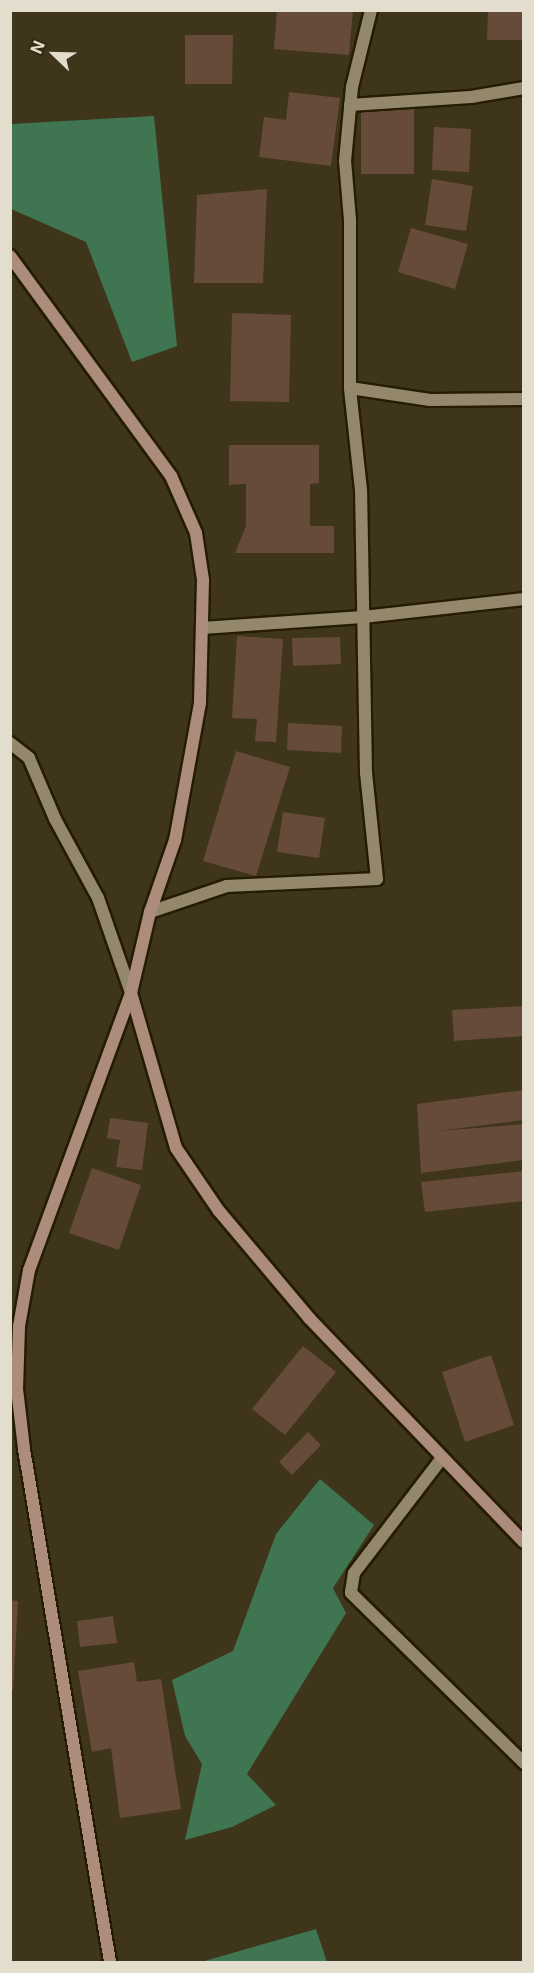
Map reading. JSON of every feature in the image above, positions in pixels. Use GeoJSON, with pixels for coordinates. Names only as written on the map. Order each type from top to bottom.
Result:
{"type":"FeatureCollection","features":[{"type":"Feature","properties":{"kind":"street"},"geometry":{"type":"LineString","coordinates":[[150,912],[227,886],[377,879],[366,773],[361,490],[350,388],[350,220],[345,162],[350,105],[371,10]]}},
{"type":"Feature","properties":{"kind":"street"},"geometry":{"type":"LineString","coordinates":[[350,105],[471,97],[524,88]]}},
{"type":"Feature","properties":{"kind":"street"},"geometry":{"type":"LineString","coordinates":[[10,256],[171,476],[196,533],[203,580],[200,703],[175,840],[150,912],[132,993],[29,1270],[19,1326],[18,1368],[24,1449],[110,1962]]}},
{"type":"Feature","properties":{"kind":"street"},"geometry":{"type":"LineString","coordinates":[[350,388],[430,400],[524,399]]}},
{"type":"Feature","properties":{"kind":"street"},"geometry":{"type":"LineString","coordinates":[[202,628],[363,617],[524,599]]}},
{"type":"Feature","properties":{"kind":"street"},"geometry":{"type":"LineString","coordinates":[[10,743],[29,758],[55,819],[98,898],[132,993],[176,1148],[261,1265],[524,1542]]}},
{"type":"Feature","properties":{"kind":"street"},"geometry":{"type":"LineString","coordinates":[[442,1458],[354,1574],[351,1593],[524,1763]]}},
{"type":"Feature","properties":{"kind":"green space"},"geometry":{"type":"Polygon","coordinates":[[[154,116],[177,346],[132,362],[86,242],[11,209],[11,124],[154,116]]]}},
{"type":"Feature","properties":{"kind":"green space"},"geometry":{"type":"Polygon","coordinates":[[[320,1479],[374,1525],[333,1588],[346,1613],[247,1774],[276,1805],[232,1827],[185,1840],[202,1764],[185,1736],[172,1680],[233,1651],[276,1534],[320,1479]]]}},
{"type":"Feature","properties":{"kind":"green space"},"geometry":{"type":"Polygon","coordinates":[[[316,1929],[327,1962],[201,1962],[316,1929]]]}},
{"type":"Feature","properties":{"kind":"building"},"geometry":{"type":"Polygon","coordinates":[[[277,10],[353,10],[349,55],[274,49],[277,10]]]}},
{"type":"Feature","properties":{"kind":"building"},"geometry":{"type":"Polygon","coordinates":[[[488,10],[524,10],[524,40],[487,40],[488,10]]]}},
{"type":"Feature","properties":{"kind":"building"},"geometry":{"type":"Polygon","coordinates":[[[185,35],[233,35],[232,84],[185,84],[185,35]]]}},
{"type":"Feature","properties":{"kind":"building"},"geometry":{"type":"Polygon","coordinates":[[[289,92],[340,98],[331,166],[259,157],[264,117],[286,120],[289,92]]]}},
{"type":"Feature","properties":{"kind":"building"},"geometry":{"type":"Polygon","coordinates":[[[361,108],[414,108],[414,174],[361,174],[361,108]]]}},
{"type":"Feature","properties":{"kind":"building"},"geometry":{"type":"Polygon","coordinates":[[[434,127],[471,129],[469,172],[432,170],[434,127]]]}},
{"type":"Feature","properties":{"kind":"building"},"geometry":{"type":"Polygon","coordinates":[[[432,179],[473,186],[466,231],[425,225],[432,179]]]}},
{"type":"Feature","properties":{"kind":"building"},"geometry":{"type":"Polygon","coordinates":[[[267,189],[263,283],[194,283],[197,195],[267,189]]]}},
{"type":"Feature","properties":{"kind":"building"},"geometry":{"type":"Polygon","coordinates":[[[411,228],[468,244],[455,289],[398,272],[411,228]]]}},
{"type":"Feature","properties":{"kind":"building"},"geometry":{"type":"Polygon","coordinates":[[[232,313],[291,315],[289,402],[230,401],[232,313]]]}},
{"type":"Feature","properties":{"kind":"building"},"geometry":{"type":"Polygon","coordinates":[[[229,445],[319,445],[319,483],[310,484],[310,526],[334,526],[334,553],[235,553],[246,526],[246,484],[229,485],[229,445]]]}},
{"type":"Feature","properties":{"kind":"building"},"geometry":{"type":"Polygon","coordinates":[[[237,636],[283,639],[276,742],[255,741],[257,719],[232,718],[237,636]]]}},
{"type":"Feature","properties":{"kind":"building"},"geometry":{"type":"Polygon","coordinates":[[[340,637],[341,664],[293,666],[292,638],[340,637]]]}},
{"type":"Feature","properties":{"kind":"building"},"geometry":{"type":"Polygon","coordinates":[[[288,723],[342,726],[341,753],[287,750],[288,723]]]}},
{"type":"Feature","properties":{"kind":"building"},"geometry":{"type":"Polygon","coordinates":[[[236,751],[290,767],[256,876],[203,861],[236,751]]]}},
{"type":"Feature","properties":{"kind":"building"},"geometry":{"type":"Polygon","coordinates":[[[283,812],[325,818],[319,858],[277,852],[283,812]]]}},
{"type":"Feature","properties":{"kind":"building"},"geometry":{"type":"Polygon","coordinates":[[[524,1006],[524,1036],[454,1041],[452,1010],[524,1006]]]}},
{"type":"Feature","properties":{"kind":"building"},"geometry":{"type":"Polygon","coordinates":[[[524,1090],[524,1120],[439,1131],[524,1124],[524,1160],[421,1173],[417,1104],[524,1090]]]}},
{"type":"Feature","properties":{"kind":"building"},"geometry":{"type":"Polygon","coordinates":[[[110,1118],[148,1123],[142,1170],[116,1167],[120,1140],[107,1138],[110,1118]]]}},
{"type":"Feature","properties":{"kind":"building"},"geometry":{"type":"Polygon","coordinates":[[[92,1168],[141,1185],[119,1250],[69,1233],[92,1168]]]}},
{"type":"Feature","properties":{"kind":"building"},"geometry":{"type":"Polygon","coordinates":[[[524,1171],[524,1201],[425,1212],[421,1182],[524,1171]]]}},
{"type":"Feature","properties":{"kind":"building"},"geometry":{"type":"Polygon","coordinates":[[[303,1346],[336,1372],[285,1435],[252,1409],[303,1346]]]}},
{"type":"Feature","properties":{"kind":"building"},"geometry":{"type":"Polygon","coordinates":[[[491,1355],[514,1425],[465,1442],[442,1372],[491,1355]]]}},
{"type":"Feature","properties":{"kind":"building"},"geometry":{"type":"Polygon","coordinates":[[[308,1432],[321,1445],[292,1475],[279,1462],[308,1432]]]}},
{"type":"Feature","properties":{"kind":"building"},"geometry":{"type":"Polygon","coordinates":[[[10,1600],[18,1601],[13,1690],[10,1690],[10,1600]]]}},
{"type":"Feature","properties":{"kind":"building"},"geometry":{"type":"Polygon","coordinates":[[[113,1616],[117,1643],[80,1647],[77,1621],[113,1616]]]}},
{"type":"Feature","properties":{"kind":"building"},"geometry":{"type":"Polygon","coordinates":[[[134,1662],[137,1682],[161,1679],[181,1809],[120,1818],[111,1748],[92,1752],[78,1671],[134,1662]]]}}]}
